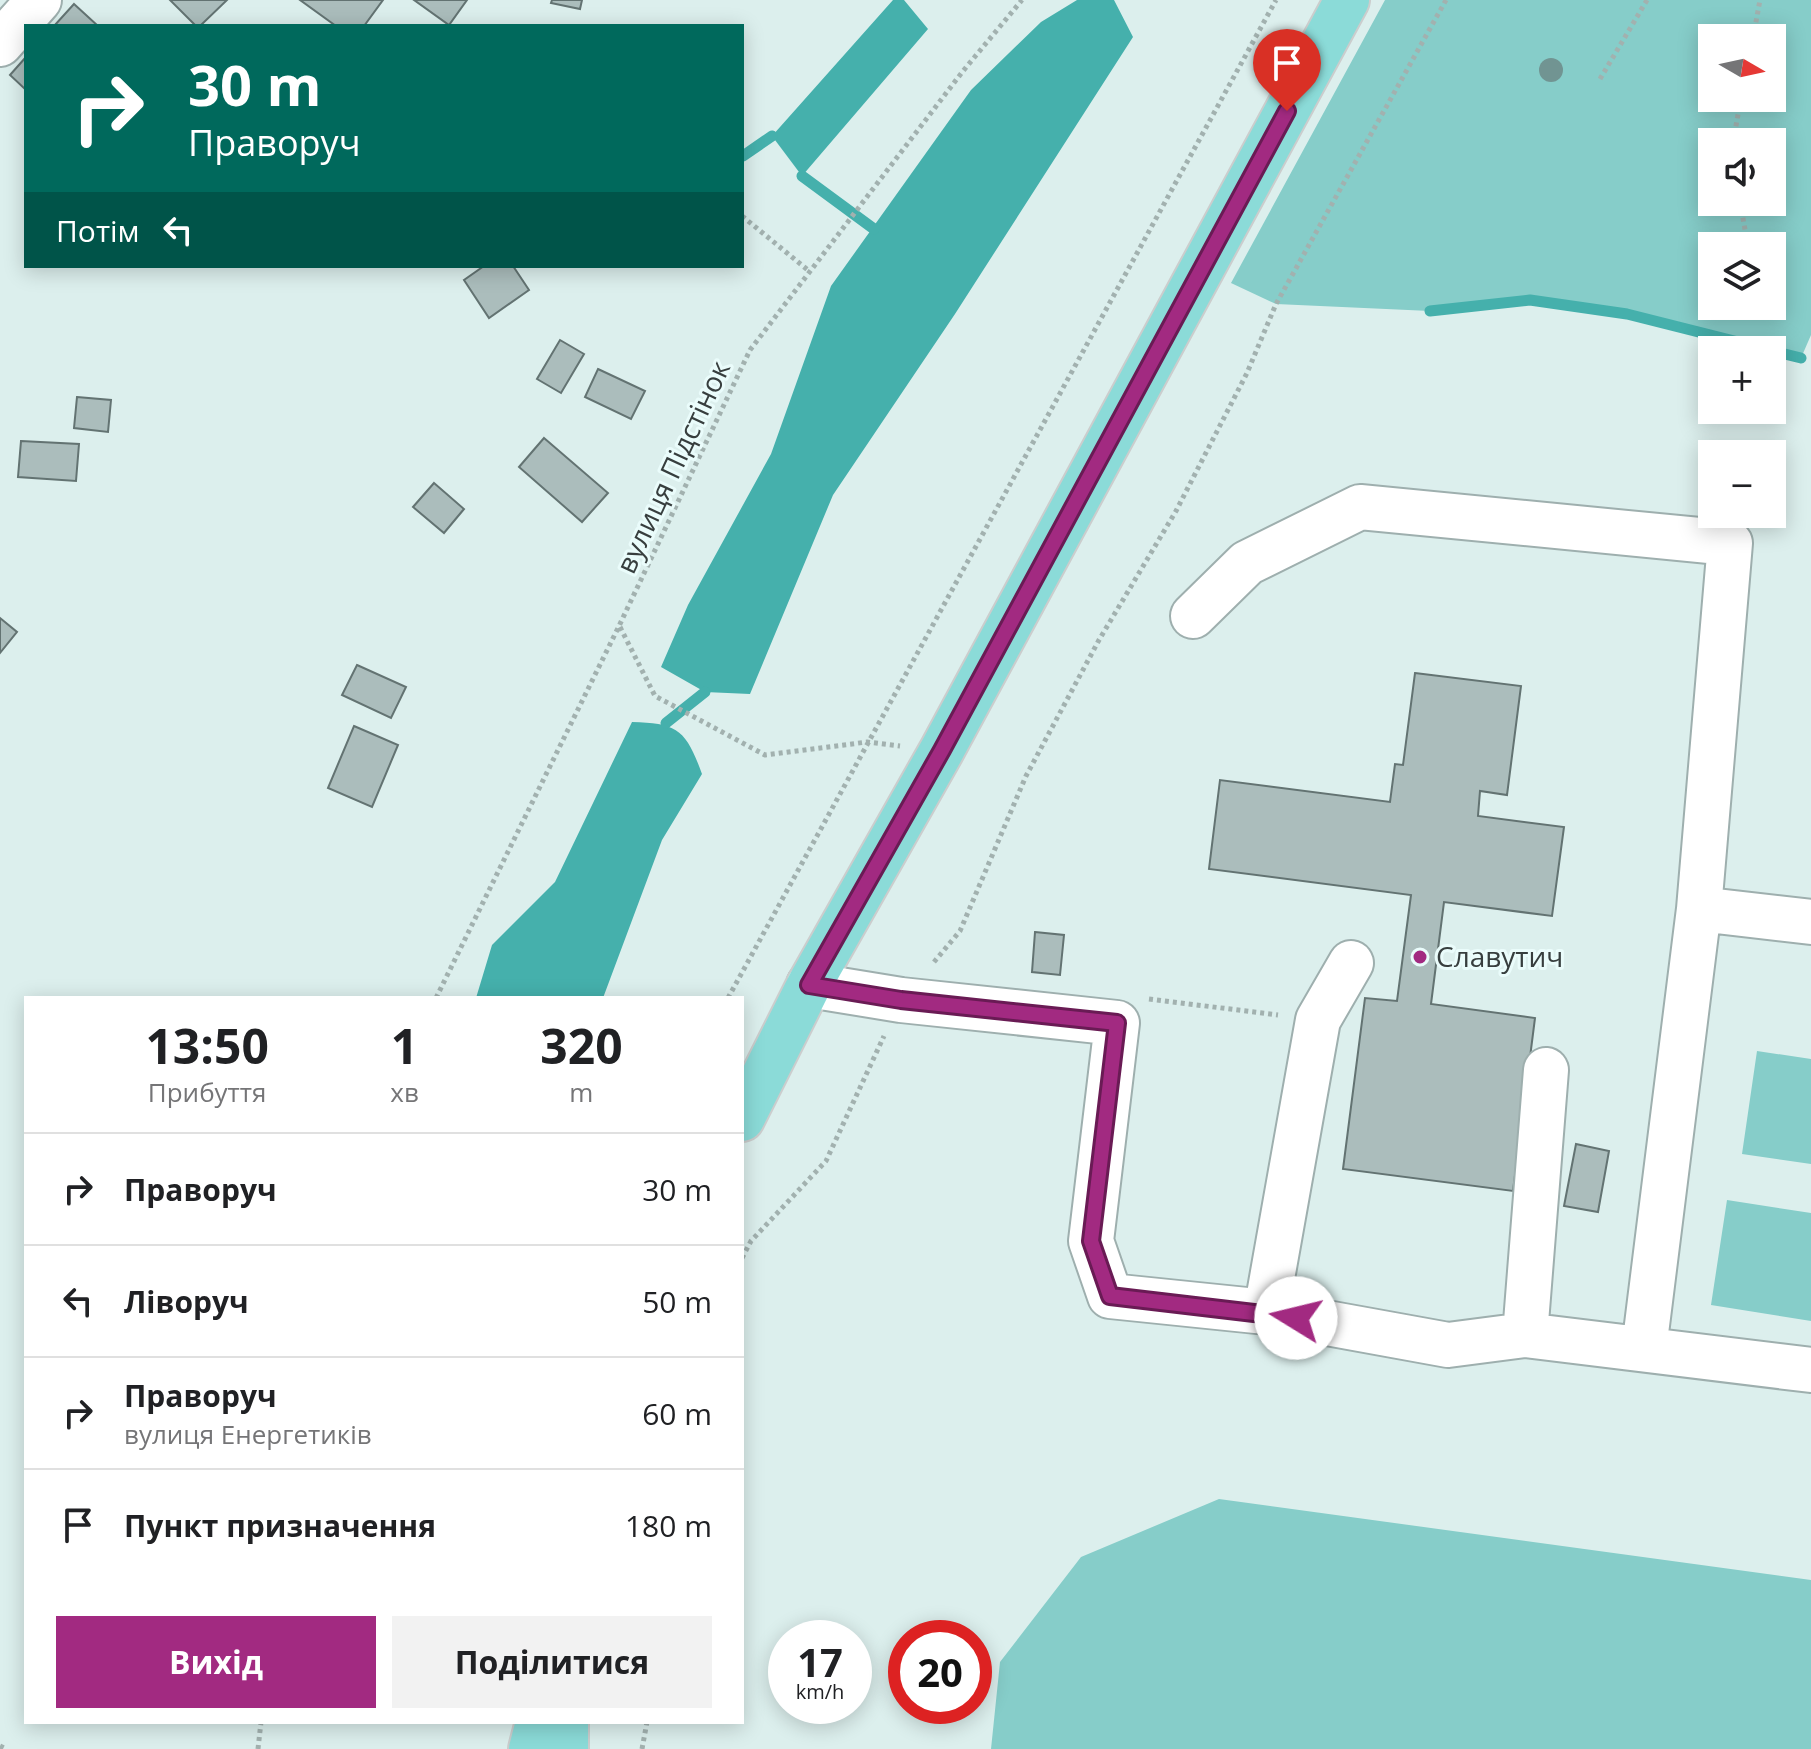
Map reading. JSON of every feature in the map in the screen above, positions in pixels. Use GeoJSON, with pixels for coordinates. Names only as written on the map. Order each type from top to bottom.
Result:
{"type":"FeatureCollection","features":[{"type":"Feature","properties":{"kind":"main road"},"geometry":{"type":"LineString","coordinates":[[744,1115],[809,985],[942,750],[1347,0]]}},
{"type":"Feature","properties":{"kind":"main road"},"geometry":{"type":"LineString","coordinates":[[531,1749],[537,1724]]}},
{"type":"Feature","properties":{"kind":"main road"},"geometry":{"type":"LineString","coordinates":[[566,1724],[566,1749]]}},
{"type":"Feature","properties":{"kind":"street"},"geometry":{"type":"LineString","coordinates":[[0,44],[39,0]]}},
{"type":"Feature","properties":{"kind":"street"},"geometry":{"type":"LineString","coordinates":[[1193,616],[1247,563],[1360,507],[1730,543],[1699,909],[1644,1349]]}},
{"type":"Feature","properties":{"kind":"street"},"geometry":{"type":"LineString","coordinates":[[1699,909],[1811,922]]}},
{"type":"Feature","properties":{"kind":"street"},"geometry":{"type":"LineString","coordinates":[[1266,1312],[1318,1020],[1351,963]]}},
{"type":"Feature","properties":{"kind":"street"},"geometry":{"type":"LineString","coordinates":[[809,985],[901,1000],[1117,1023],[1091,1241],[1110,1296],[1266,1312],[1448,1345],[1525,1335],[1811,1370]]}},
{"type":"Feature","properties":{"kind":"street"},"geometry":{"type":"LineString","coordinates":[[1525,1335],[1546,1070]]}},
{"type":"Feature","properties":{"kind":"path","name":"вулиця Підстінок"},"geometry":{"type":"LineString","coordinates":[[437,996],[619,626],[750,350],[1022,0]]}},
{"type":"Feature","properties":{"kind":"path"},"geometry":{"type":"LineString","coordinates":[[729,996],[1276,0]]}},
{"type":"Feature","properties":{"kind":"path"},"geometry":{"type":"LineString","coordinates":[[744,1254],[751,1241],[826,1161],[901,1000],[960,931],[1026,776],[1099,640],[1176,511],[1247,373],[1276,304],[1446,0]]}},
{"type":"Feature","properties":{"kind":"path"},"geometry":{"type":"LineString","coordinates":[[1600,79],[1647,0]]}},
{"type":"Feature","properties":{"kind":"path"},"geometry":{"type":"LineString","coordinates":[[1756,24],[1760,0]]}},
{"type":"Feature","properties":{"kind":"path"},"geometry":{"type":"LineString","coordinates":[[744,218],[809,271]]}},
{"type":"Feature","properties":{"kind":"path"},"geometry":{"type":"LineString","coordinates":[[619,626],[655,696],[765,755],[867,742],[942,750]]}},
{"type":"Feature","properties":{"kind":"path"},"geometry":{"type":"LineString","coordinates":[[1117,1023],[1120,996],[1318,1020]]}},
{"type":"Feature","properties":{"kind":"path"},"geometry":{"type":"LineString","coordinates":[[258,1749],[261,1724]]}},
{"type":"Feature","properties":{"kind":"path"},"geometry":{"type":"LineString","coordinates":[[642,1749],[647,1724]]}},
{"type":"Feature","properties":{"kind":"path"},"geometry":{"type":"LineString","coordinates":[[0,1746],[6,1749]]}},
{"type":"Feature","properties":{"kind":"shaded area"},"geometry":{"type":"Polygon","coordinates":[[[893,0],[904,0],[928,29],[802,176],[772,136],[893,0]]]}},
{"type":"Feature","properties":{"kind":"shaded area"},"geometry":{"type":"Polygon","coordinates":[[[1077,0],[1114,0],[1133,37],[955,314],[833,495],[750,694],[705,692],[661,667],[688,605],[771,454],[831,286],[971,90],[1041,22],[1077,0]]]}},
{"type":"Feature","properties":{"kind":"shaded area"},"geometry":{"type":"Polygon","coordinates":[[[1385,0],[1811,0],[1811,335],[1801,358],[1786,354],[1786,336],[1714,336],[1627,314],[1531,300],[1430,311],[1276,304],[1231,283],[1385,0]]]}},
{"type":"Feature","properties":{"kind":"shaded area"},"geometry":{"type":"Polygon","coordinates":[[[632,722],[670,727],[685,738],[702,774],[662,840],[604,996],[477,996],[492,945],[555,882],[632,722]]]}},
{"type":"Feature","properties":{"kind":"shaded area"},"geometry":{"type":"Polygon","coordinates":[[[1757,1051],[1811,1059],[1811,1164],[1742,1154],[1757,1051]]]}},
{"type":"Feature","properties":{"kind":"shaded area"},"geometry":{"type":"Polygon","coordinates":[[[1727,1200],[1811,1213],[1811,1321],[1711,1305],[1727,1200]]]}},
{"type":"Feature","properties":{"kind":"shaded area"},"geometry":{"type":"Polygon","coordinates":[[[1219,1499],[1811,1580],[1811,1749],[991,1749],[1000,1662],[1081,1557],[1219,1499]]]}},
{"type":"Feature","properties":{"kind":"building"},"geometry":{"type":"Polygon","coordinates":[[[170,0],[227,0],[202,24],[194,24],[170,0]]]}},
{"type":"Feature","properties":{"kind":"building"},"geometry":{"type":"Polygon","coordinates":[[[300,0],[383,0],[365,24],[333,24],[300,0]]]}},
{"type":"Feature","properties":{"kind":"building"},"geometry":{"type":"Polygon","coordinates":[[[414,0],[467,0],[448,24],[414,0]]]}},
{"type":"Feature","properties":{"kind":"building"},"geometry":{"type":"Polygon","coordinates":[[[552,0],[582,0],[580,9],[551,3],[552,0]]]}},
{"type":"Feature","properties":{"kind":"building"},"geometry":{"type":"Polygon","coordinates":[[[74,4],[96,24],[56,24],[74,4]]]}},
{"type":"Feature","properties":{"kind":"building"},"geometry":{"type":"Polygon","coordinates":[[[24,59],[24,88],[10,75],[24,59]]]}},
{"type":"Feature","properties":{"kind":"building"},"geometry":{"type":"Polygon","coordinates":[[[481,268],[514,268],[529,290],[489,318],[464,280],[481,268]]]}},
{"type":"Feature","properties":{"kind":"building"},"geometry":{"type":"Polygon","coordinates":[[[560,340],[584,354],[561,393],[537,379],[560,340]]]}},
{"type":"Feature","properties":{"kind":"building"},"geometry":{"type":"Polygon","coordinates":[[[598,369],[645,391],[631,419],[585,397],[598,369]]]}},
{"type":"Feature","properties":{"kind":"building"},"geometry":{"type":"Polygon","coordinates":[[[77,397],[111,400],[108,432],[74,428],[77,397]]]}},
{"type":"Feature","properties":{"kind":"building"},"geometry":{"type":"Polygon","coordinates":[[[544,438],[608,493],[582,522],[519,467],[544,438]]]}},
{"type":"Feature","properties":{"kind":"building"},"geometry":{"type":"Polygon","coordinates":[[[21,441],[79,444],[76,481],[18,477],[21,441]]]}},
{"type":"Feature","properties":{"kind":"building"},"geometry":{"type":"Polygon","coordinates":[[[434,483],[464,509],[444,533],[413,507],[434,483]]]}},
{"type":"Feature","properties":{"kind":"building"},"geometry":{"type":"Polygon","coordinates":[[[0,618],[17,632],[0,653],[0,618]]]}},
{"type":"Feature","properties":{"kind":"building"},"geometry":{"type":"Polygon","coordinates":[[[357,665],[406,687],[391,718],[342,695],[357,665]]]}},
{"type":"Feature","properties":{"kind":"building","name":"Славутич"},"geometry":{"type":"Polygon","coordinates":[[[1415,673],[1521,686],[1507,795],[1480,791],[1478,816],[1564,827],[1552,916],[1444,902],[1431,1004],[1535,1018],[1513,1191],[1343,1169],[1365,998],[1397,1001],[1411,895],[1209,869],[1220,780],[1390,802],[1395,764],[1403,765],[1415,673]]]}},
{"type":"Feature","properties":{"kind":"building"},"geometry":{"type":"Polygon","coordinates":[[[354,726],[398,745],[372,807],[328,788],[354,726]]]}},
{"type":"Feature","properties":{"kind":"building"},"geometry":{"type":"Polygon","coordinates":[[[1035,932],[1064,935],[1060,975],[1032,972],[1035,932]]]}},
{"type":"Feature","properties":{"kind":"building"},"geometry":{"type":"Polygon","coordinates":[[[1576,1144],[1609,1151],[1598,1212],[1564,1206],[1576,1144]]]}},
{"type":"Feature","properties":{"kind":"waterway"},"geometry":{"type":"LineString","coordinates":[[744,155],[772,136]]}},
{"type":"Feature","properties":{"kind":"waterway"},"geometry":{"type":"LineString","coordinates":[[802,176],[874,229]]}},
{"type":"Feature","properties":{"kind":"waterway"},"geometry":{"type":"LineString","coordinates":[[1430,311],[1530,300],[1627,314],[1714,336]]}},
{"type":"Feature","properties":{"kind":"waterway"},"geometry":{"type":"LineString","coordinates":[[1786,354],[1801,358]]}},
{"type":"Feature","properties":{"kind":"waterway"},"geometry":{"type":"LineString","coordinates":[[666,723],[705,692]]}},
{"type":"Feature","properties":{"kind":"place","name":"Славутич"},"geometry":{"type":"Point","coordinates":[1420,957]}},
{"type":"Feature","properties":{"kind":"route"},"geometry":{"type":"LineString","coordinates":[[1287,111],[942,750],[809,985],[901,1000],[1117,1023],[1091,1241],[1110,1296],[1266,1312],[1296,1318]]}}]}
